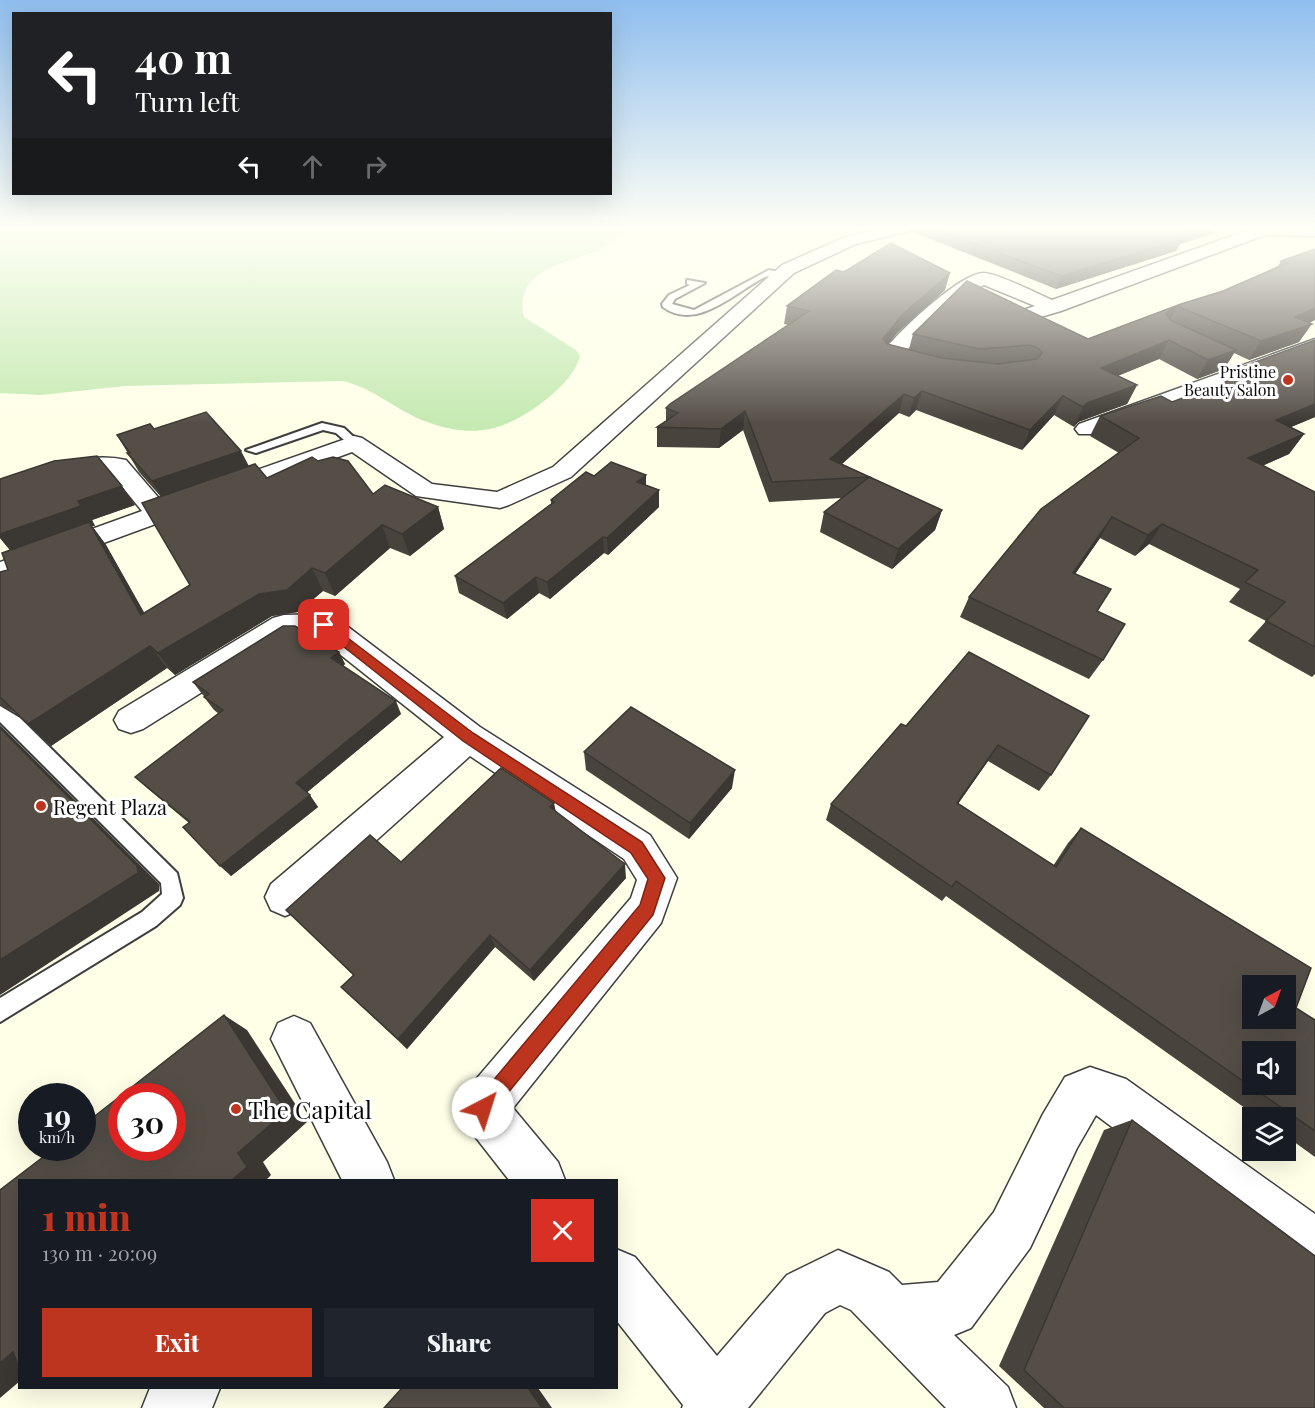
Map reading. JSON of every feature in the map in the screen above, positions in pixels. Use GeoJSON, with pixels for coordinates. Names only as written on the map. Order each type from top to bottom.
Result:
{"type":"FeatureCollection","features":[{"type":"Feature","properties":{"kind":"street"},"geometry":{"type":"LineString","coordinates":[[0,572],[354,443],[425,491],[500,500],[562,472],[762,293]]}},
{"type":"Feature","properties":{"kind":"street"},"geometry":{"type":"LineString","coordinates":[[911,362],[890,356],[954,293]]}},
{"type":"Feature","properties":{"kind":"street"},"geometry":{"type":"LineString","coordinates":[[1019,293],[1054,307]]}},
{"type":"Feature","properties":{"kind":"street"},"geometry":{"type":"LineString","coordinates":[[1026,315],[1093,293]]}},
{"type":"Feature","properties":{"kind":"street"},"geometry":{"type":"LineString","coordinates":[[1087,429],[1315,345]]}},
{"type":"Feature","properties":{"kind":"street"},"geometry":{"type":"LineString","coordinates":[[1218,356],[1248,369]]}},
{"type":"Feature","properties":{"kind":"street"},"geometry":{"type":"LineString","coordinates":[[0,493],[74,468],[117,465],[158,514]]}},
{"type":"Feature","properties":{"kind":"street"},"geometry":{"type":"LineString","coordinates":[[131,720],[284,626],[324,625],[468,737],[637,848],[657,878],[648,909],[483,1108],[539,1179]]}},
{"type":"Feature","properties":{"kind":"street"},"geometry":{"type":"LineString","coordinates":[[285,897],[468,737]]}},
{"type":"Feature","properties":{"kind":"street"},"geometry":{"type":"LineString","coordinates":[[294,1039],[368,1179]]}},
{"type":"Feature","properties":{"kind":"street"},"geometry":{"type":"LineString","coordinates":[[890,1313],[952,1309],[1012,1230],[1060,1131],[1082,1094],[1090,1090],[1109,1096],[1315,1246]]}},
{"type":"Feature","properties":{"kind":"street"},"geometry":{"type":"LineString","coordinates":[[618,1279],[714,1404],[806,1294],[838,1277],[870,1291],[987,1408]]}},
{"type":"Feature","properties":{"kind":"street"},"geometry":{"type":"LineString","coordinates":[[171,1408],[190,1389]]}},
{"type":"Feature","properties":{"kind":"lane"},"geometry":{"type":"LineString","coordinates":[[681,293],[672,297],[667,304],[668,308],[696,313],[732,293]]}},
{"type":"Feature","properties":{"kind":"lane"},"geometry":{"type":"LineString","coordinates":[[252,450],[322,426],[333,426],[350,436],[354,443]]}},
{"type":"Feature","properties":{"kind":"lane"},"geometry":{"type":"LineString","coordinates":[[0,713],[14,723],[170,879],[173,898],[149,919],[0,1011]]}},
{"type":"Feature","properties":{"kind":"green space"},"geometry":{"type":"Polygon","coordinates":[[[0,293],[525,293],[524,317],[576,350],[580,356],[569,377],[539,405],[513,421],[474,431],[446,428],[419,419],[366,390],[343,381],[125,386],[41,395],[0,393],[0,293]]]}},
{"type":"Feature","properties":{"kind":"building"},"geometry":{"type":"Polygon","coordinates":[[[805,293],[927,293],[902,315],[883,339],[887,344],[942,358],[998,364],[1037,359],[1042,353],[1038,348],[1030,345],[979,349],[913,334],[955,293],[991,293],[1088,339],[1181,304],[1217,293],[1315,293],[1315,308],[1295,317],[1312,324],[1261,341],[1177,306],[1166,313],[1170,320],[1236,350],[1208,360],[1169,340],[1101,368],[1137,385],[1087,403],[1083,407],[1063,396],[1030,430],[922,391],[914,398],[904,394],[830,459],[942,510],[898,549],[824,512],[869,477],[772,482],[745,411],[721,429],[657,427],[678,413],[666,408],[670,404],[809,311],[787,306],[805,293]]]}},
{"type":"Feature","properties":{"kind":"building"},"geometry":{"type":"Polygon","coordinates":[[[1315,340],[1315,404],[1276,420],[1304,434],[1248,458],[1315,492],[1315,647],[1266,621],[1285,602],[1245,582],[1258,570],[1162,524],[1148,535],[1112,517],[1073,573],[1111,589],[1097,611],[1125,624],[1103,660],[969,597],[1041,509],[1139,438],[1100,416],[1161,396],[1172,402],[1242,376],[1231,371],[1315,340]]]}},
{"type":"Feature","properties":{"kind":"building"},"geometry":{"type":"Polygon","coordinates":[[[206,412],[241,451],[152,481],[127,453],[130,453],[117,435],[150,424],[154,429],[206,412]]]}},
{"type":"Feature","properties":{"kind":"building"},"geometry":{"type":"Polygon","coordinates":[[[97,456],[122,486],[78,501],[81,506],[0,534],[0,479],[54,461],[97,456]]]}},
{"type":"Feature","properties":{"kind":"building"},"geometry":{"type":"Polygon","coordinates":[[[312,457],[318,461],[333,457],[348,461],[373,494],[385,485],[438,507],[402,534],[382,525],[325,573],[312,568],[287,590],[259,594],[158,653],[150,646],[28,724],[0,697],[0,572],[8,570],[2,553],[89,522],[141,615],[190,585],[142,503],[255,464],[267,478],[312,457]]]}},
{"type":"Feature","properties":{"kind":"building"},"geometry":{"type":"Polygon","coordinates":[[[611,462],[646,475],[637,482],[659,490],[607,538],[603,537],[547,582],[536,577],[503,603],[455,576],[554,502],[551,500],[586,472],[594,476],[611,462]]]}},
{"type":"Feature","properties":{"kind":"building"},"geometry":{"type":"Polygon","coordinates":[[[283,626],[295,626],[339,652],[331,658],[396,701],[296,783],[310,795],[220,866],[183,827],[190,822],[135,777],[223,710],[204,697],[209,694],[193,682],[283,626]]]}},
{"type":"Feature","properties":{"kind":"building"},"geometry":{"type":"Polygon","coordinates":[[[969,652],[1089,716],[1051,775],[998,745],[957,803],[1056,867],[1081,828],[1311,968],[1296,1008],[1315,1020],[1315,1131],[1296,1118],[1296,1107],[1281,1107],[1263,1095],[1296,1095],[1296,1041],[1242,1041],[1242,1080],[956,881],[952,887],[831,804],[901,724],[906,726],[969,652]]]}},
{"type":"Feature","properties":{"kind":"building"},"geometry":{"type":"Polygon","coordinates":[[[631,707],[735,770],[690,823],[584,752],[631,707]]]}},
{"type":"Feature","properties":{"kind":"building","name":"Regent Plaza"},"geometry":{"type":"Polygon","coordinates":[[[0,728],[137,866],[138,873],[0,960],[0,728]]]}},
{"type":"Feature","properties":{"kind":"building"},"geometry":{"type":"Polygon","coordinates":[[[501,768],[554,803],[550,807],[625,864],[530,970],[490,935],[398,1039],[341,987],[354,975],[286,910],[370,835],[401,862],[501,768]]]}},
{"type":"Feature","properties":{"kind":"building","name":"The Capital"},"geometry":{"type":"Polygon","coordinates":[[[224,1015],[286,1111],[238,1153],[247,1167],[233,1179],[18,1179],[18,1365],[13,1352],[0,1363],[0,1190],[38,1161],[96,1161],[96,1115],[108,1106],[108,1161],[186,1161],[186,1083],[137,1083],[224,1015]]]}},
{"type":"Feature","properties":{"kind":"building"},"geometry":{"type":"Polygon","coordinates":[[[1132,1120],[1315,1256],[1315,1408],[1064,1408],[1024,1370],[1132,1120]]]}},
{"type":"Feature","properties":{"kind":"building"},"geometry":{"type":"Polygon","coordinates":[[[401,1389],[529,1389],[542,1408],[384,1408],[401,1389]]]}},
{"type":"Feature","properties":{"kind":"place","name":"Pristine Beauty Salon"},"geometry":{"type":"Point","coordinates":[1288,380]}},
{"type":"Feature","properties":{"kind":"place","name":"Regent Plaza"},"geometry":{"type":"Point","coordinates":[41,806]}},
{"type":"Feature","properties":{"kind":"place","name":"The Capital"},"geometry":{"type":"Point","coordinates":[236,1109]}},
{"type":"Feature","properties":{"kind":"route"},"geometry":{"type":"LineString","coordinates":[[324,625],[468,737],[637,848],[657,878],[648,909],[483,1108]]}}]}
